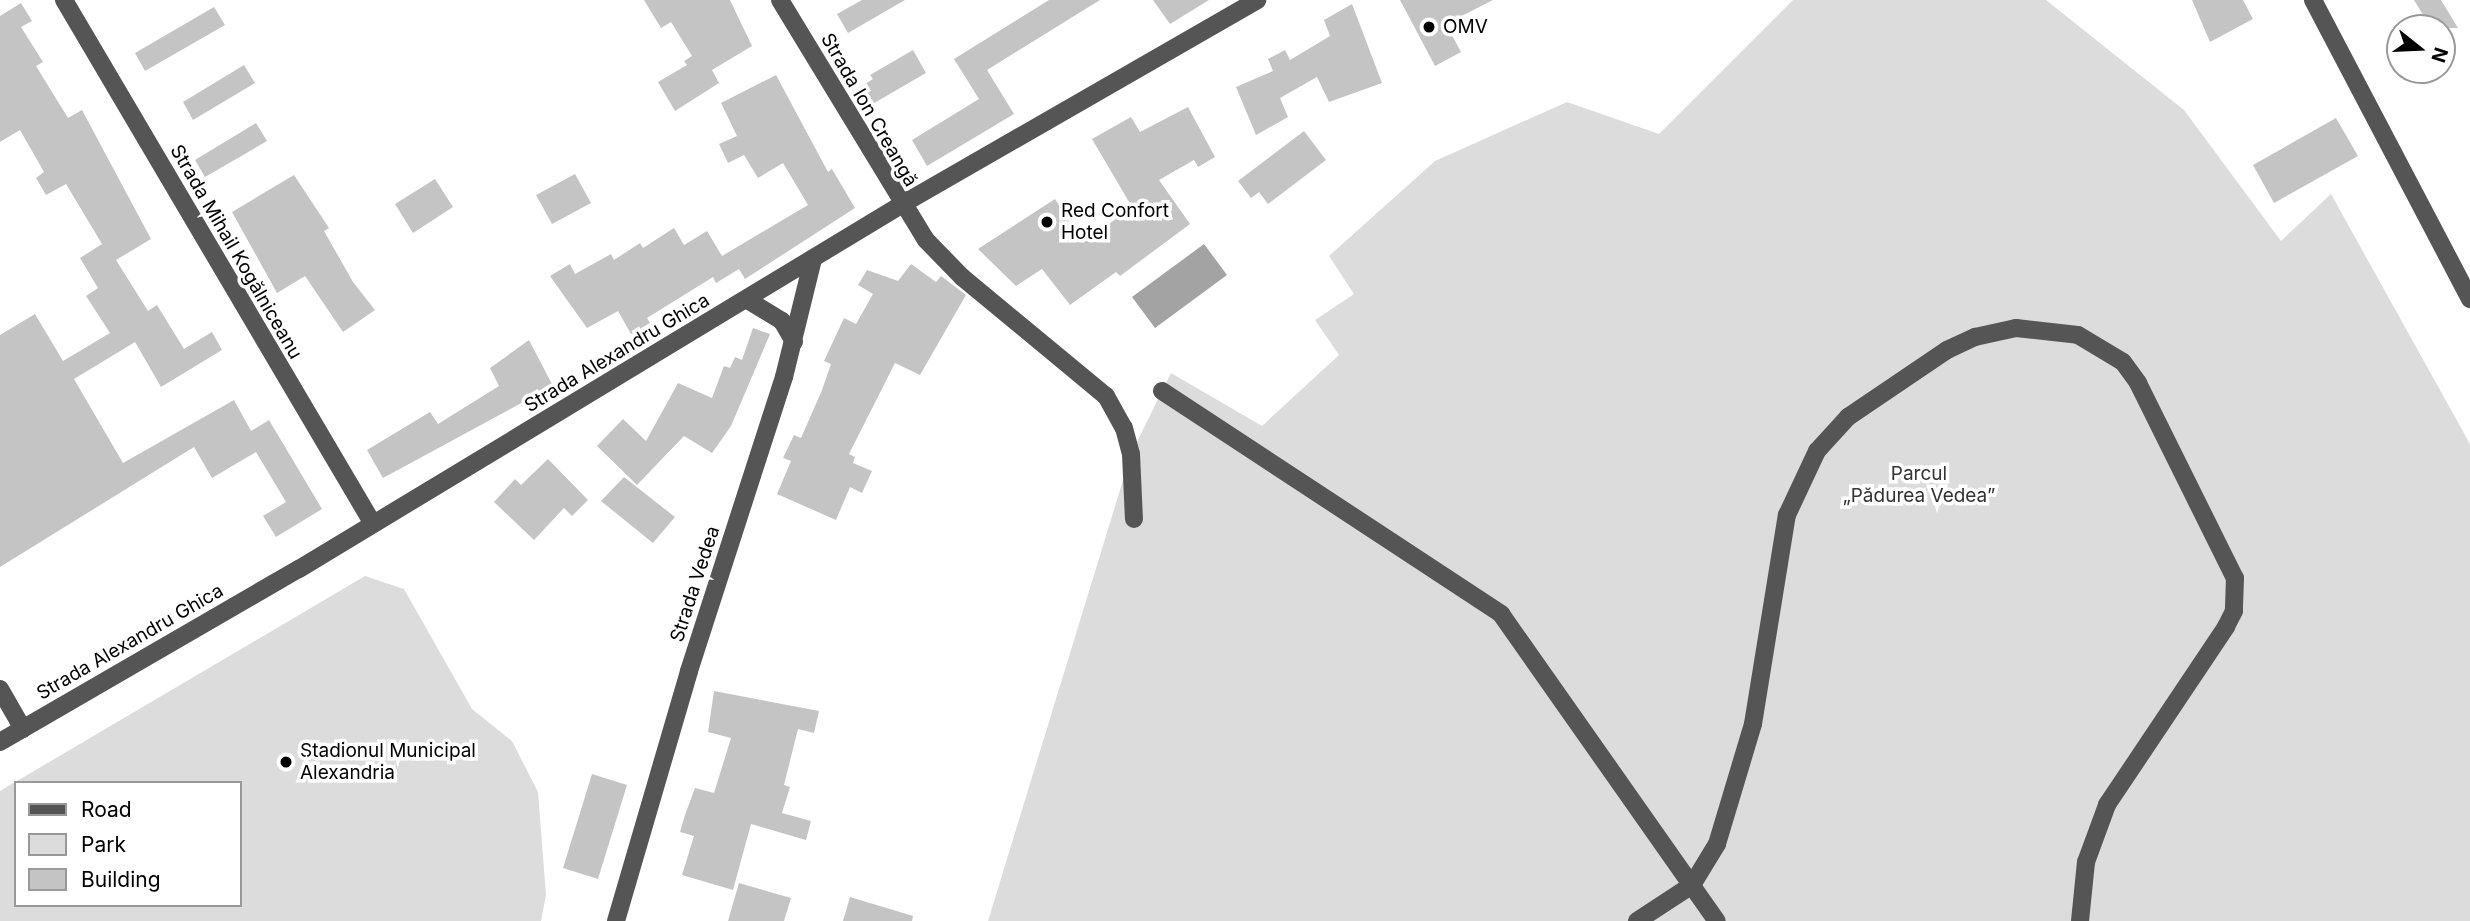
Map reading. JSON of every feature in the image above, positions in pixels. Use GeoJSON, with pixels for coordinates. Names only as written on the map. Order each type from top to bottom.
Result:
{"type":"FeatureCollection","features":[{"type":"Feature","properties":{"kind":"street","name":"Strada Mihail Kogălniceanu"},"geometry":{"type":"LineString","coordinates":[[64,0],[373,524]]}},
{"type":"Feature","properties":{"kind":"street","name":"Strada Ion Creangă"},"geometry":{"type":"LineString","coordinates":[[780,0],[901,205],[926,240],[962,277],[1106,396],[1124,428],[1131,454],[1134,519]]}},
{"type":"Feature","properties":{"kind":"street","name":"Strada Alexandru Ghica"},"geometry":{"type":"LineString","coordinates":[[0,743],[373,524],[901,205],[1257,0]]}},
{"type":"Feature","properties":{"kind":"street"},"geometry":{"type":"LineString","coordinates":[[2314,0],[2465,280],[2470,299]]}},
{"type":"Feature","properties":{"kind":"street","name":"Strada Vedea"},"geometry":{"type":"LineString","coordinates":[[616,921],[689,671],[794,342],[813,259]]}},
{"type":"Feature","properties":{"kind":"street"},"geometry":{"type":"LineString","coordinates":[[746,299],[782,321],[794,342]]}},
{"type":"Feature","properties":{"kind":"street"},"geometry":{"type":"LineString","coordinates":[[1637,921],[1692,886],[1717,844],[1741,775],[1787,515],[1817,451],[1849,417],[1947,350],[1975,337],[2016,328],[2049,328],[2103,347],[2138,383],[2230,562],[2236,596],[2226,627],[2107,805],[2086,862],[2080,921]]}},
{"type":"Feature","properties":{"kind":"street"},"geometry":{"type":"LineString","coordinates":[[1162,391],[1501,614],[1717,921]]}},
{"type":"Feature","properties":{"kind":"street"},"geometry":{"type":"LineString","coordinates":[[0,689],[23,729]]}},
{"type":"Feature","properties":{"kind":"green space","name":"Parcul „Pădurea Vedea”"},"geometry":{"type":"Polygon","coordinates":[[[1793,0],[2046,0],[2184,110],[2281,241],[2331,194],[2470,444],[2470,921],[988,921],[1131,454],[1171,373],[1262,426],[1339,355],[1315,320],[1354,294],[1329,256],[1435,161],[1567,102],[1659,134],[1793,0]]]}},
{"type":"Feature","properties":{"kind":"green space","name":"Stadionul Municipal Alexandria"},"geometry":{"type":"Polygon","coordinates":[[[365,576],[404,589],[472,709],[512,741],[538,792],[546,895],[541,921],[0,921],[0,791],[14,783],[14,907],[242,907],[242,781],[17,781],[365,576]]]}},
{"type":"Feature","properties":{"kind":"shaded area"},"geometry":{"type":"Polygon","coordinates":[[[1204,244],[1227,275],[1155,328],[1132,297],[1204,244]]]}},
{"type":"Feature","properties":{"kind":"building"},"geometry":{"type":"Polygon","coordinates":[[[644,0],[730,0],[752,46],[712,70],[719,83],[675,111],[658,82],[687,65],[684,61],[692,56],[671,22],[661,28],[644,0]]]}},
{"type":"Feature","properties":{"kind":"building"},"geometry":{"type":"Polygon","coordinates":[[[862,0],[905,0],[848,33],[837,14],[862,0]]]}},
{"type":"Feature","properties":{"kind":"building"},"geometry":{"type":"Polygon","coordinates":[[[1049,0],[1100,0],[987,70],[1014,114],[927,166],[912,140],[979,99],[954,59],[1049,0]]]}},
{"type":"Feature","properties":{"kind":"building"},"geometry":{"type":"Polygon","coordinates":[[[1153,0],[1209,0],[1170,24],[1153,0]]]}},
{"type":"Feature","properties":{"kind":"building"},"geometry":{"type":"Polygon","coordinates":[[[1400,0],[1493,0],[1446,24],[1461,52],[1435,66],[1400,0]]]}},
{"type":"Feature","properties":{"kind":"building"},"geometry":{"type":"Polygon","coordinates":[[[2192,0],[2243,0],[2253,19],[2210,42],[2192,0]]]}},
{"type":"Feature","properties":{"kind":"building"},"geometry":{"type":"Polygon","coordinates":[[[2414,0],[2441,0],[2450,14],[2422,14],[2414,0]]]}},
{"type":"Feature","properties":{"kind":"building"},"geometry":{"type":"Polygon","coordinates":[[[21,3],[32,21],[21,27],[43,62],[36,66],[68,118],[82,110],[151,239],[116,260],[148,311],[157,305],[184,349],[212,332],[222,350],[161,387],[135,342],[74,379],[123,463],[234,400],[251,431],[269,420],[322,509],[276,537],[263,516],[286,502],[256,452],[212,478],[194,447],[0,567],[0,335],[35,314],[63,361],[110,333],[86,296],[98,288],[80,258],[102,244],[66,184],[46,195],[36,178],[44,172],[20,130],[0,142],[0,16],[21,3]]]}},
{"type":"Feature","properties":{"kind":"building"},"geometry":{"type":"Polygon","coordinates":[[[1352,4],[1382,83],[1329,102],[1317,77],[1280,98],[1288,117],[1256,135],[1236,87],[1273,71],[1268,59],[1285,50],[1290,60],[1330,36],[1324,20],[1352,4]]]}},
{"type":"Feature","properties":{"kind":"building"},"geometry":{"type":"Polygon","coordinates":[[[214,7],[225,25],[145,71],[135,53],[214,7]]]}},
{"type":"Feature","properties":{"kind":"building"},"geometry":{"type":"Polygon","coordinates":[[[913,50],[926,73],[869,106],[858,88],[873,79],[870,75],[913,50]]]}},
{"type":"Feature","properties":{"kind":"building"},"geometry":{"type":"Polygon","coordinates":[[[244,65],[255,83],[193,120],[183,102],[244,65]]]}},
{"type":"Feature","properties":{"kind":"building"},"geometry":{"type":"Polygon","coordinates":[[[776,75],[828,172],[832,169],[855,208],[745,279],[739,269],[716,283],[713,277],[647,318],[650,323],[631,334],[618,311],[587,328],[550,276],[570,264],[575,274],[611,254],[614,260],[640,243],[643,248],[674,228],[684,245],[707,231],[722,256],[808,205],[783,163],[758,178],[744,155],[728,163],[719,144],[737,136],[721,103],[776,75]]]}},
{"type":"Feature","properties":{"kind":"building"},"geometry":{"type":"Polygon","coordinates":[[[1188,107],[1215,157],[1198,167],[1194,160],[1159,180],[1190,224],[1120,276],[1116,272],[1070,305],[1042,269],[1016,286],[978,249],[1055,199],[1083,243],[1132,207],[1092,139],[1131,117],[1140,132],[1188,107]]]}},
{"type":"Feature","properties":{"kind":"building"},"geometry":{"type":"Polygon","coordinates":[[[2336,118],[2358,156],[2274,203],[2253,165],[2336,118]]]}},
{"type":"Feature","properties":{"kind":"building"},"geometry":{"type":"Polygon","coordinates":[[[256,123],[267,141],[205,177],[195,160],[256,123]]]}},
{"type":"Feature","properties":{"kind":"building"},"geometry":{"type":"Polygon","coordinates":[[[1304,131],[1326,160],[1268,204],[1259,192],[1251,198],[1238,181],[1304,131]]]}},
{"type":"Feature","properties":{"kind":"building"},"geometry":{"type":"Polygon","coordinates":[[[575,174],[591,203],[552,224],[536,195],[575,174]]]}},
{"type":"Feature","properties":{"kind":"building"},"geometry":{"type":"Polygon","coordinates":[[[294,175],[329,228],[324,231],[353,282],[375,310],[343,332],[305,276],[277,293],[232,212],[294,175]]]}},
{"type":"Feature","properties":{"kind":"building"},"geometry":{"type":"Polygon","coordinates":[[[435,179],[453,207],[413,233],[395,204],[435,179]]]}},
{"type":"Feature","properties":{"kind":"building"},"geometry":{"type":"Polygon","coordinates":[[[911,264],[936,282],[941,276],[966,295],[920,375],[895,363],[849,454],[855,457],[853,463],[872,471],[862,493],[850,487],[836,520],[777,494],[791,461],[783,458],[794,435],[801,438],[822,390],[831,364],[824,361],[844,318],[856,324],[873,294],[858,285],[867,270],[898,281],[911,264]]]}},
{"type":"Feature","properties":{"kind":"building"},"geometry":{"type":"Polygon","coordinates":[[[753,328],[770,334],[731,426],[712,453],[684,436],[637,485],[597,446],[623,419],[646,441],[678,383],[712,398],[724,366],[730,368],[735,357],[742,360],[753,328]]]}},
{"type":"Feature","properties":{"kind":"building"},"geometry":{"type":"Polygon","coordinates":[[[529,340],[553,386],[383,478],[367,450],[430,412],[438,424],[499,386],[490,368],[529,340]]]}},
{"type":"Feature","properties":{"kind":"building"},"geometry":{"type":"Polygon","coordinates":[[[548,459],[588,500],[572,516],[564,508],[534,540],[494,502],[515,479],[521,485],[548,459]]]}},
{"type":"Feature","properties":{"kind":"building"},"geometry":{"type":"Polygon","coordinates":[[[624,477],[675,517],[653,543],[601,501],[624,477]]]}},
{"type":"Feature","properties":{"kind":"building"},"geometry":{"type":"Polygon","coordinates":[[[714,691],[819,711],[814,733],[798,729],[784,785],[790,787],[782,813],[811,821],[806,840],[751,824],[733,890],[682,875],[694,836],[680,832],[685,815],[695,788],[714,793],[731,738],[708,732],[714,691]]]}},
{"type":"Feature","properties":{"kind":"building"},"geometry":{"type":"Polygon","coordinates":[[[592,774],[627,785],[598,879],[563,868],[592,774]]]}},
{"type":"Feature","properties":{"kind":"building"},"geometry":{"type":"Polygon","coordinates":[[[739,883],[791,898],[784,921],[728,921],[739,883]]]}},
{"type":"Feature","properties":{"kind":"building"},"geometry":{"type":"Polygon","coordinates":[[[850,897],[913,916],[912,921],[843,921],[850,897]]]}},
{"type":"Feature","properties":{"kind":"place","name":"OMV"},"geometry":{"type":"Point","coordinates":[1429,27]}},
{"type":"Feature","properties":{"kind":"place","name":"Red Confort Hotel"},"geometry":{"type":"Point","coordinates":[1047,222]}},
{"type":"Feature","properties":{"kind":"place","name":"Stadionul Municipal Alexandria"},"geometry":{"type":"Point","coordinates":[286,762]}}]}
